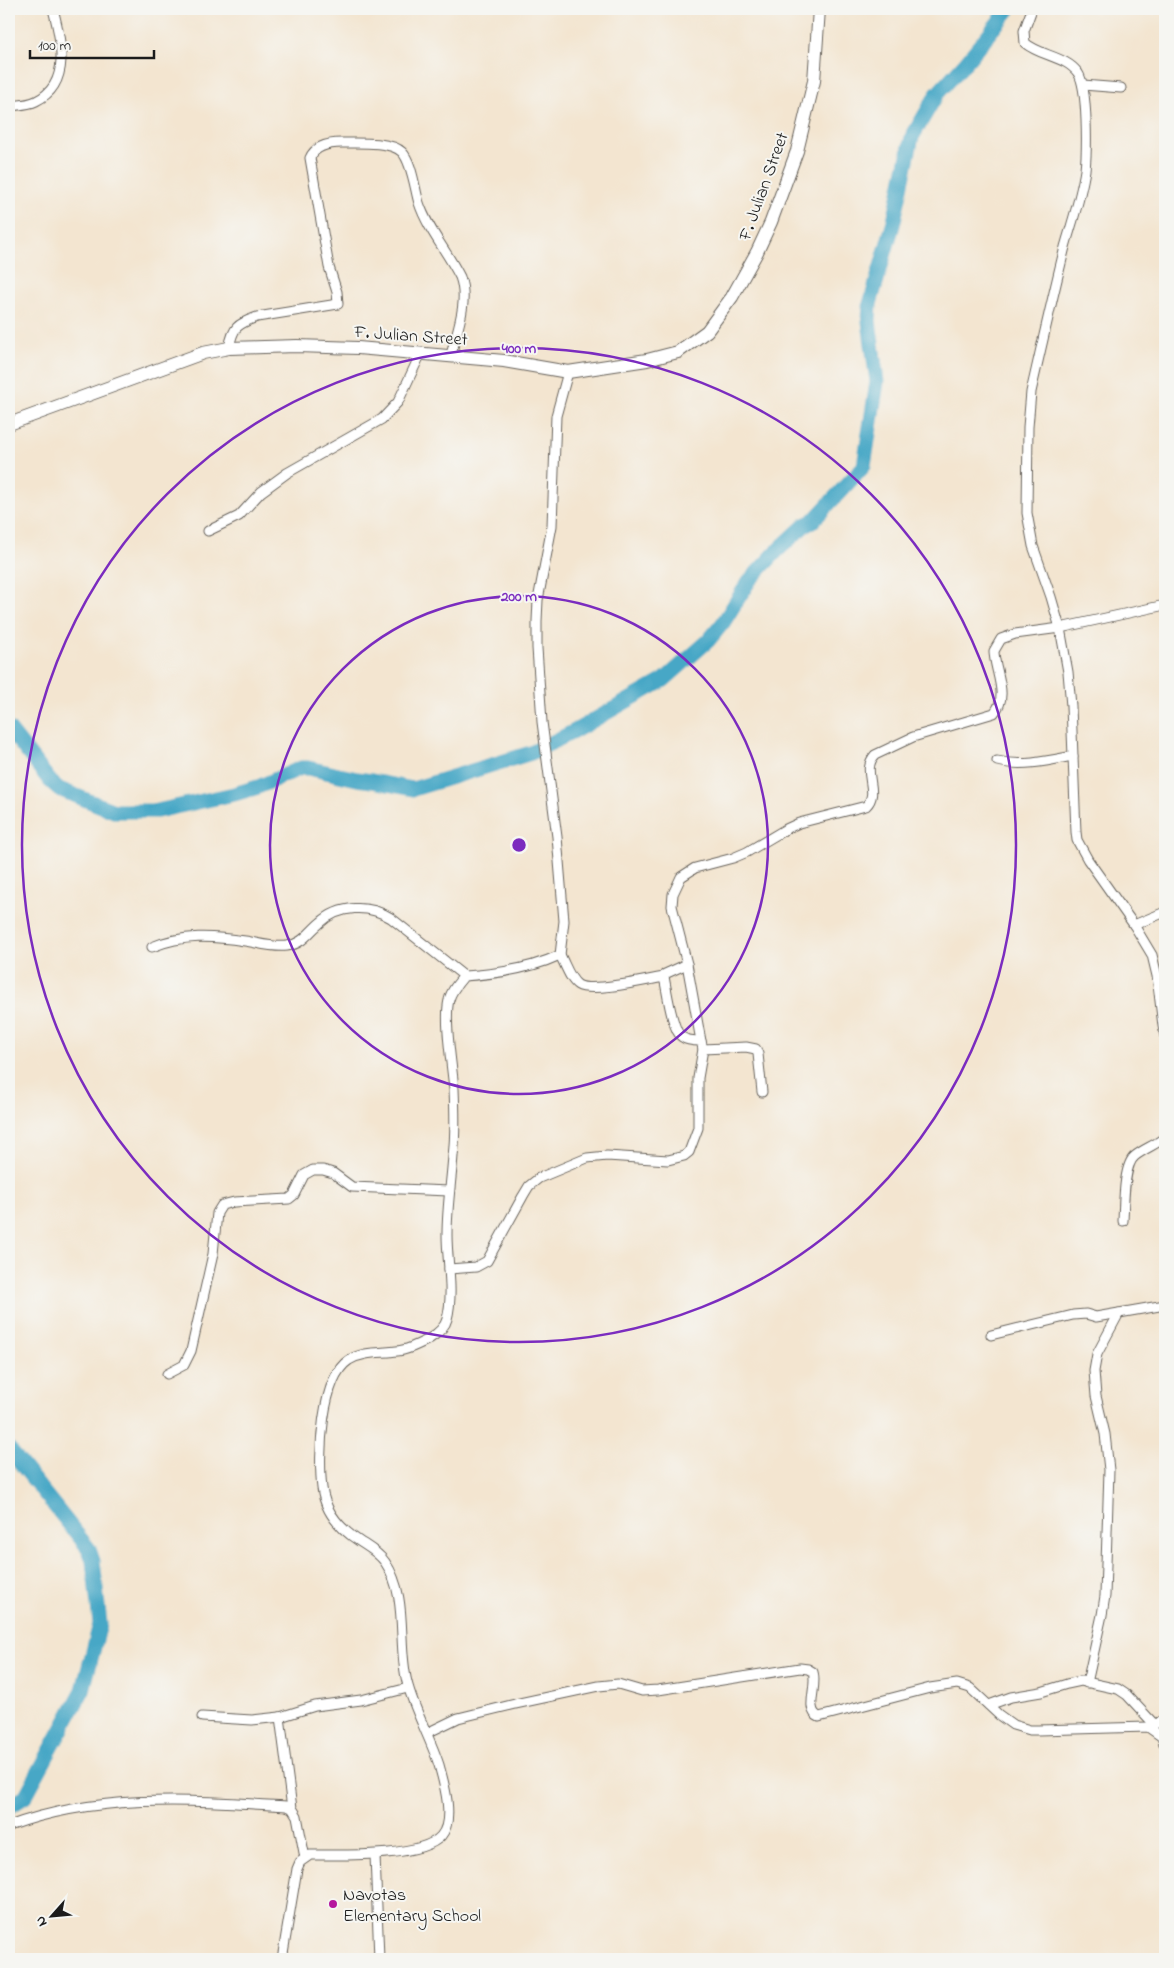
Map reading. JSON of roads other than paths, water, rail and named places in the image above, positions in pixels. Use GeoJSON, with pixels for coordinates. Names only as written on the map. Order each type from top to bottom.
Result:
{"type":"FeatureCollection","features":[{"type":"Feature","properties":{"kind":"street"},"geometry":{"type":"LineString","coordinates":[[9,106],[36,101],[46,95],[54,86],[58,77],[62,50],[60,33],[52,9]]}},
{"type":"Feature","properties":{"kind":"street","name":"F. Julian Street"},"geometry":{"type":"LineString","coordinates":[[9,424],[203,353],[229,348],[297,346],[451,355],[504,361],[568,372],[647,360],[678,352],[707,331],[732,297],[771,222],[796,151],[814,81],[819,9]]}},
{"type":"Feature","properties":{"kind":"street"},"geometry":{"type":"LineString","coordinates":[[1032,9],[1024,31],[1025,43],[1071,66],[1078,74],[1083,85],[1086,147],[1082,185],[1029,408],[1026,489],[1029,531],[1060,628],[1068,672],[1073,756],[1074,817],[1077,840],[1095,871],[1134,925],[1148,948],[1155,965],[1162,1026],[1165,1036]]}},
{"type":"Feature","properties":{"kind":"street"},"geometry":{"type":"LineString","coordinates":[[1083,85],[1121,88]]}},
{"type":"Feature","properties":{"kind":"street"},"geometry":{"type":"LineString","coordinates":[[229,348],[232,332],[246,320],[338,304],[337,292],[329,267],[310,158],[312,153],[326,145],[373,144],[393,147],[402,152],[428,224],[463,285],[460,320],[451,355]]}},
{"type":"Feature","properties":{"kind":"street"},"geometry":{"type":"LineString","coordinates":[[208,531],[239,516],[261,492],[287,473],[382,419],[398,402],[422,353]]}},
{"type":"Feature","properties":{"kind":"street"},"geometry":{"type":"LineString","coordinates":[[568,372],[556,416],[552,526],[538,600],[537,648],[542,722],[557,837],[564,921],[560,955],[574,981],[584,988],[664,977]]}},
{"type":"Feature","properties":{"kind":"street"},"geometry":{"type":"LineString","coordinates":[[449,1269],[476,1267],[487,1261],[529,1186],[539,1178],[587,1158],[607,1156],[668,1160],[684,1156],[689,1152],[698,1128],[699,1067],[702,1045],[687,964],[672,906],[673,894],[681,877],[695,868],[733,858],[747,852],[799,823],[866,806],[871,799],[872,793],[868,766],[870,760],[875,755],[912,737],[974,720],[996,711],[1000,703],[1000,686],[994,651],[1001,639],[1015,634],[1060,628],[1165,605]]}},
{"type":"Feature","properties":{"kind":"street"},"geometry":{"type":"LineString","coordinates":[[997,761],[1008,764],[1029,764],[1073,756]]}},
{"type":"Feature","properties":{"kind":"street"},"geometry":{"type":"LineString","coordinates":[[152,946],[186,937],[234,939],[287,946],[302,941],[319,924],[333,914],[342,910],[358,908],[385,914],[464,976],[517,970],[537,965],[560,955]]}},
{"type":"Feature","properties":{"kind":"street"},"geometry":{"type":"LineString","coordinates":[[1134,925],[1165,912]]}},
{"type":"Feature","properties":{"kind":"street"},"geometry":{"type":"LineString","coordinates":[[687,964],[664,974],[679,1035],[702,1045],[756,1049],[762,1092]]}},
{"type":"Feature","properties":{"kind":"street"},"geometry":{"type":"LineString","coordinates":[[282,1959],[297,1870],[305,1858],[310,1855],[375,1854],[426,1845],[442,1836],[446,1828],[448,1810],[445,1788],[427,1733],[408,1688],[403,1665],[399,1599],[391,1574],[377,1553],[342,1529],[332,1517],[326,1504],[322,1487],[323,1430],[326,1402],[331,1384],[336,1374],[345,1364],[364,1354],[412,1347],[436,1334],[444,1327],[447,1319],[449,1269],[447,1236],[455,1119],[448,1003],[449,996],[464,976]]}},
{"type":"Feature","properties":{"kind":"street"},"geometry":{"type":"LineString","coordinates":[[1123,1221],[1130,1162],[1136,1155],[1156,1145],[1165,1137]]}},
{"type":"Feature","properties":{"kind":"street"},"geometry":{"type":"LineString","coordinates":[[167,1374],[181,1368],[188,1360],[191,1351],[213,1254],[217,1213],[222,1205],[234,1202],[289,1199],[294,1195],[304,1175],[318,1170],[333,1173],[352,1187],[449,1191]]}},
{"type":"Feature","properties":{"kind":"street"},"geometry":{"type":"LineString","coordinates":[[991,1335],[1073,1315],[1086,1314],[1096,1317],[1165,1305]]}},
{"type":"Feature","properties":{"kind":"street"},"geometry":{"type":"LineString","coordinates":[[1087,1682],[1105,1596],[1109,1470],[1096,1396],[1094,1371],[1097,1354],[1118,1314]]}},
{"type":"Feature","properties":{"kind":"street"},"geometry":{"type":"LineString","coordinates":[[427,1733],[458,1718],[599,1686],[618,1684],[642,1691],[658,1690],[800,1668],[813,1672],[815,1682],[812,1708],[814,1714],[819,1717],[947,1684],[963,1684],[1013,1725],[1030,1730],[1151,1726],[1165,1719]]}},
{"type":"Feature","properties":{"kind":"street"},"geometry":{"type":"LineString","coordinates":[[989,1705],[1004,1699],[1041,1692],[1072,1682],[1087,1682],[1114,1687],[1123,1691],[1151,1726],[1165,1740]]}},
{"type":"Feature","properties":{"kind":"street"},"geometry":{"type":"LineString","coordinates":[[202,1717],[252,1720],[280,1717],[315,1706],[361,1700],[408,1688]]}},
{"type":"Feature","properties":{"kind":"street"},"geometry":{"type":"LineString","coordinates":[[280,1717],[292,1808],[298,1821],[305,1858]]}},
{"type":"Feature","properties":{"kind":"street"},"geometry":{"type":"LineString","coordinates":[[9,1826],[35,1818],[98,1805],[131,1801],[216,1802],[286,1806],[292,1808]]}},
{"type":"Feature","properties":{"kind":"street"},"geometry":{"type":"LineString","coordinates":[[375,1854],[379,1959]]}},
{"type":"Feature","properties":{"kind":"waterway"},"geometry":{"type":"LineString","coordinates":[[9,729],[50,781],[59,789],[114,811],[157,811],[258,787],[301,768],[413,789],[531,753],[573,732],[664,680],[708,641],[723,623],[749,581],[778,550],[805,525],[812,522],[864,466],[877,382],[869,321],[870,304],[893,225],[912,137],[937,94],[1009,9]]}},
{"type":"Feature","properties":{"kind":"waterway"},"geometry":{"type":"LineString","coordinates":[[9,1449],[89,1549],[93,1561],[100,1624],[83,1690],[25,1797],[9,1807]]}},
{"type":"Feature","properties":{"kind":"place","name":"Navotas Elementary School"},"geometry":{"type":"Point","coordinates":[333,1904]}}]}
